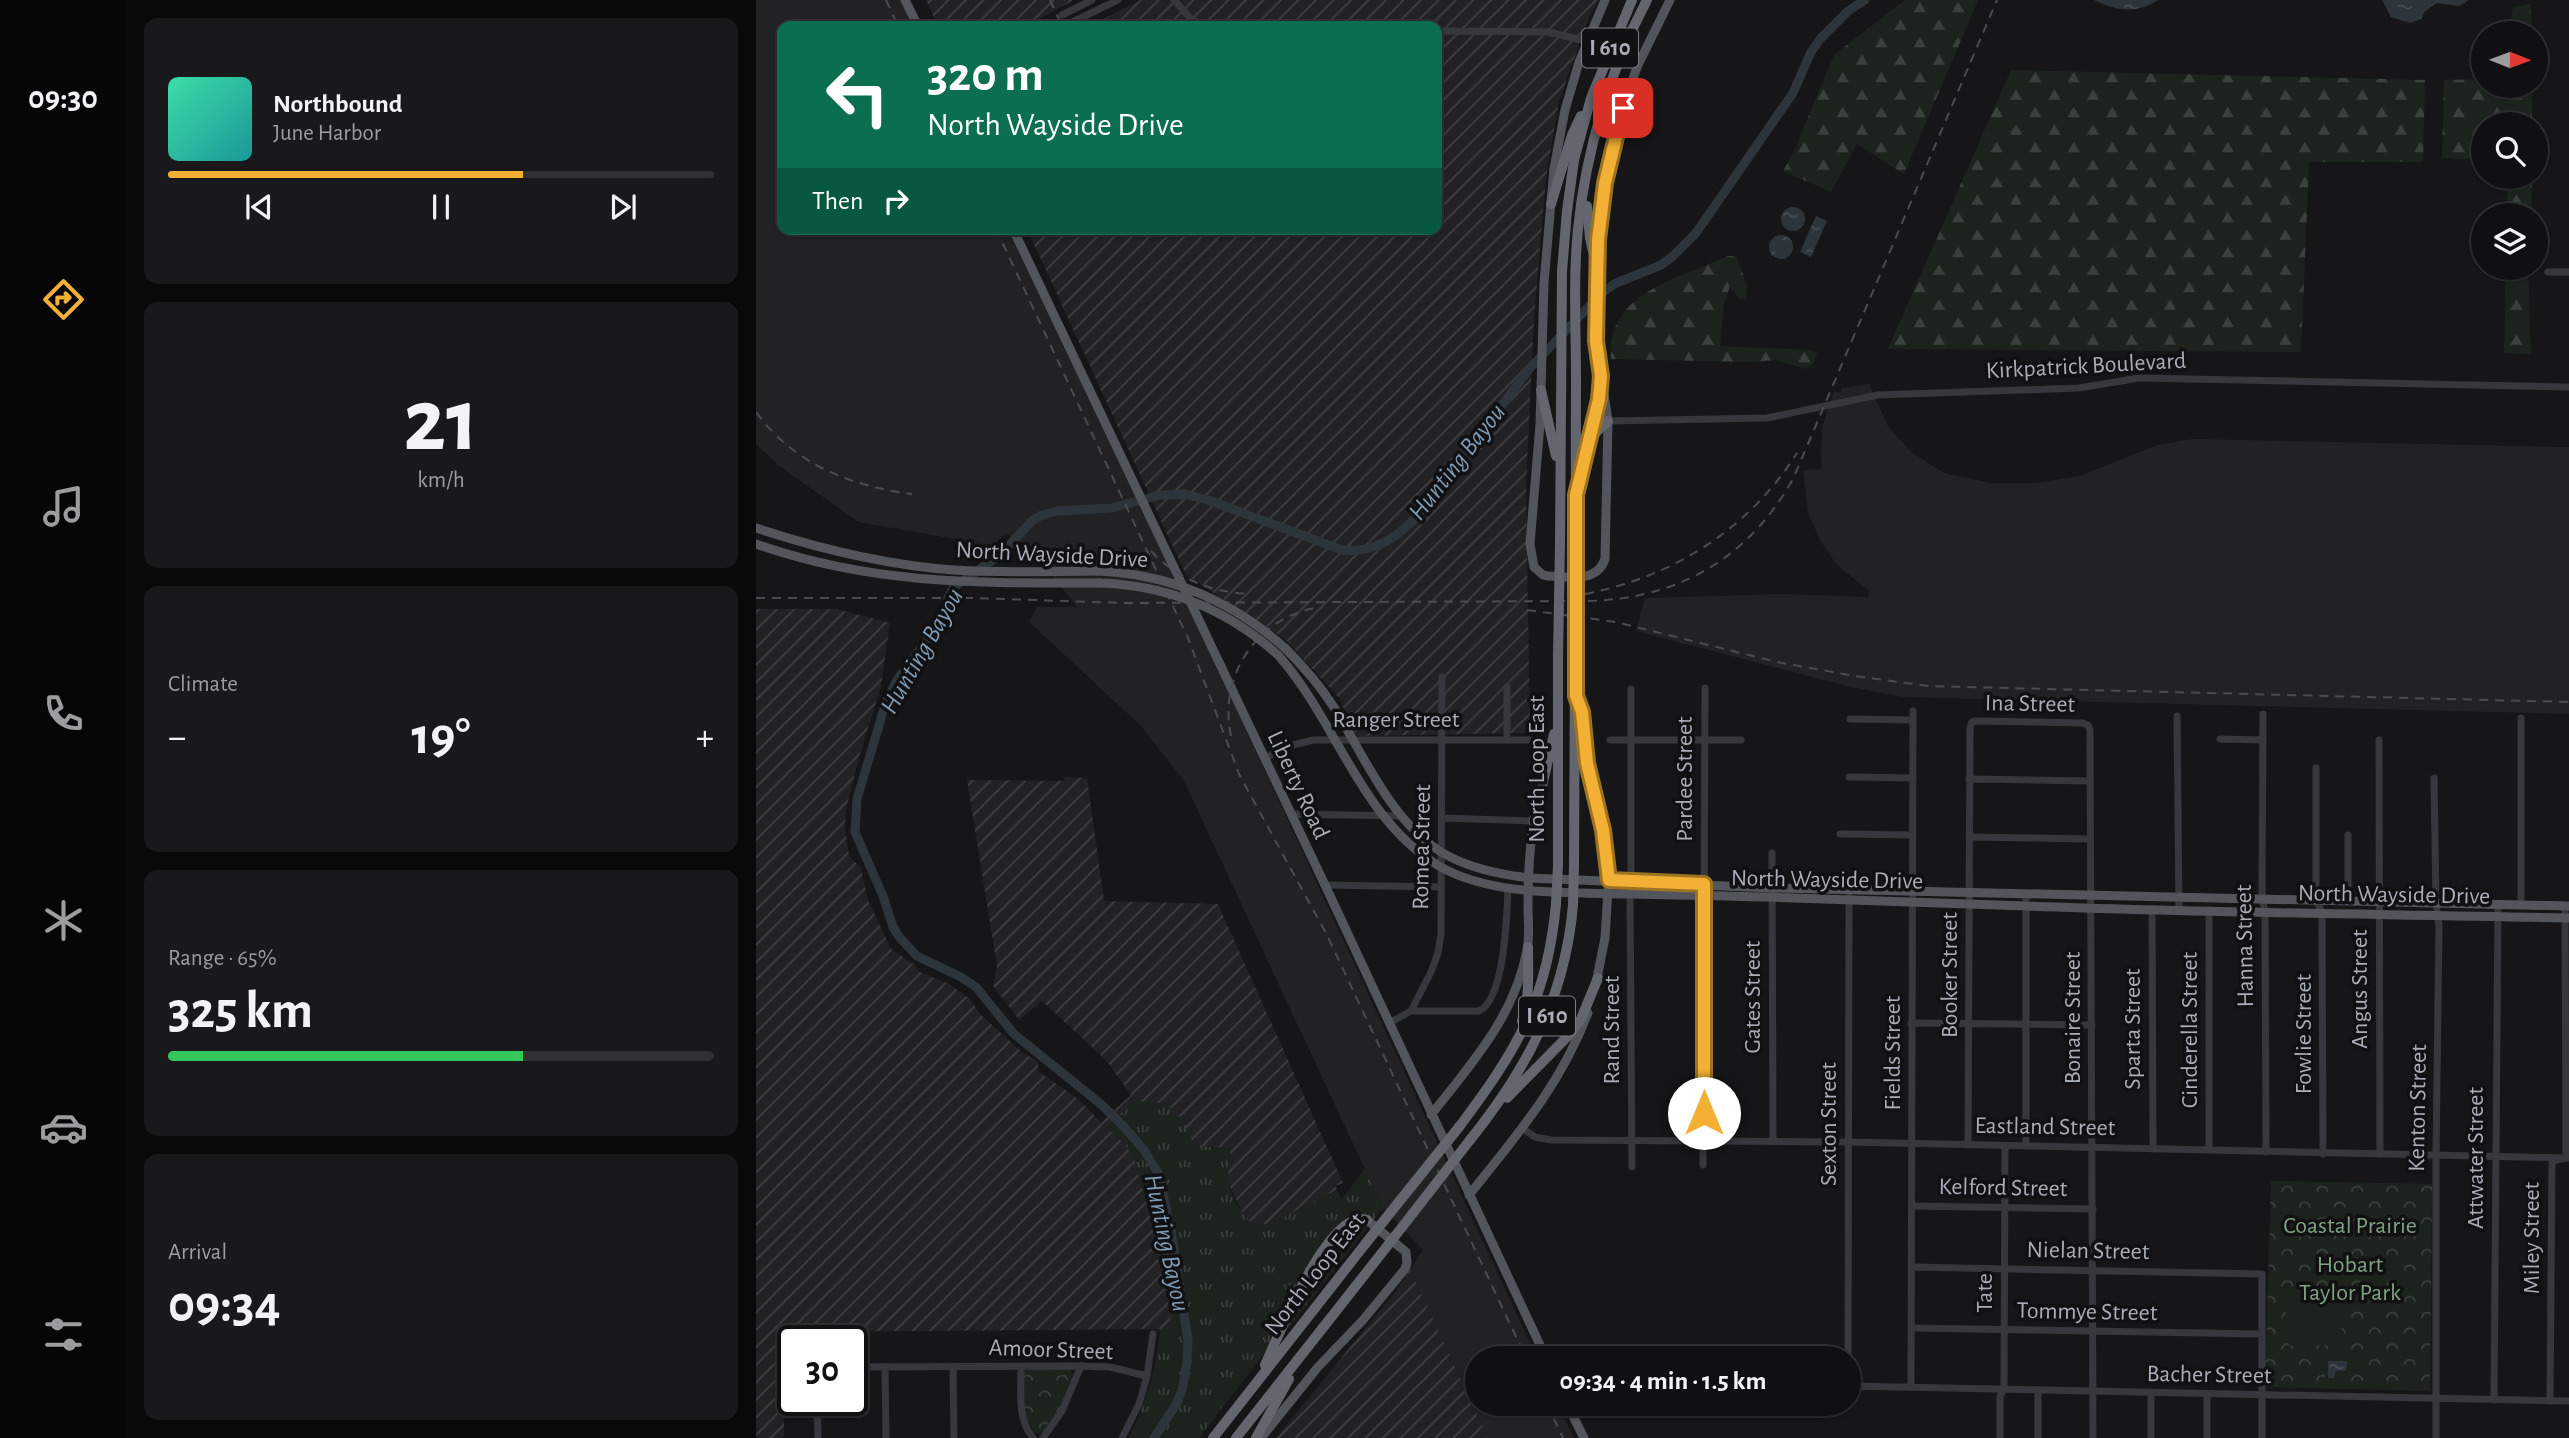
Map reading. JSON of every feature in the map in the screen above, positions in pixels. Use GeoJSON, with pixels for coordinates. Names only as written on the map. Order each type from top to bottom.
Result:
{"type":"FeatureCollection","features":[{"type":"Feature","properties":{"kind":"highway","name":"North Loop East"},"geometry":{"type":"LineString","coordinates":[[1213,1438],[1459,1127],[1521,1037],[1539,993],[1550,950],[1558,866],[1557,718],[1563,238],[1574,160],[1591,98],[1632,0]]}},
{"type":"Feature","properties":{"kind":"highway","name":"North Loop East"},"geometry":{"type":"LineString","coordinates":[[1236,1438],[1490,1115],[1521,1070],[1546,1019],[1564,964],[1573,905],[1574,866],[1578,229],[1594,140],[1614,76],[1647,0]]}},
{"type":"Feature","properties":{"kind":"highway"},"geometry":{"type":"LineString","coordinates":[[1551,204],[1575,126],[1591,98]]}},
{"type":"Feature","properties":{"kind":"highway"},"geometry":{"type":"LineString","coordinates":[[1586,181],[1590,237],[1597,268]]}},
{"type":"Feature","properties":{"kind":"highway"},"geometry":{"type":"LineString","coordinates":[[1576,495],[1590,441],[1601,376]]}},
{"type":"Feature","properties":{"kind":"highway"},"geometry":{"type":"LineString","coordinates":[[1541,390],[1560,476]]}},
{"type":"Feature","properties":{"kind":"highway"},"geometry":{"type":"LineString","coordinates":[[1590,441],[1595,431],[1608,421]]}},
{"type":"Feature","properties":{"kind":"highway"},"geometry":{"type":"LineString","coordinates":[[1576,696],[1582,712],[1587,763],[1603,830],[1609,880]]}},
{"type":"Feature","properties":{"kind":"highway"},"geometry":{"type":"LineString","coordinates":[[1534,821],[1557,718]]}},
{"type":"Feature","properties":{"kind":"highway"},"geometry":{"type":"LineString","coordinates":[[1506,1061],[1525,1011],[1528,947]]}},
{"type":"Feature","properties":{"kind":"highway"},"geometry":{"type":"LineString","coordinates":[[1490,1115],[1568,1036],[1581,1019],[1598,978]]}},
{"type":"Feature","properties":{"kind":"highway"},"geometry":{"type":"LineString","coordinates":[[1256,1384],[1295,1298],[1321,1253],[1348,1222],[1356,1219],[1367,1220]]}},
{"type":"Feature","properties":{"kind":"highway"},"geometry":{"type":"LineString","coordinates":[[1259,1438],[1304,1352]]}},
{"type":"Feature","properties":{"kind":"main road"},"geometry":{"type":"LineString","coordinates":[[905,0],[916,21]]}},
{"type":"Feature","properties":{"kind":"main road"},"geometry":{"type":"LineString","coordinates":[[1605,0],[1586,41],[1570,92],[1554,168],[1530,544],[1532,564],[1543,575],[1587,577],[1595,574],[1604,564],[1608,421],[1596,341],[1597,268],[1605,183],[1623,108],[1639,62],[1670,0]]}},
{"type":"Feature","properties":{"kind":"main road","name":"Liberty Road"},"geometry":{"type":"LineString","coordinates":[[1016,235],[1540,1346]]}},
{"type":"Feature","properties":{"kind":"main road","name":"North Wayside Drive"},"geometry":{"type":"LineString","coordinates":[[756,528],[842,553],[915,566],[998,572],[1098,571],[1132,574],[1202,593],[1245,617],[1319,685],[1401,816],[1441,852],[1473,867],[1529,878],[1704,884],[1772,892]]}},
{"type":"Feature","properties":{"kind":"main road","name":"North Wayside Drive"},"geometry":{"type":"LineString","coordinates":[[756,544],[838,568],[938,582],[1099,583],[1146,587],[1183,597],[1240,625],[1281,652],[1366,792],[1402,838],[1442,867],[1476,883],[1508,888],[1630,894],[1704,896],[1772,892],[1913,896],[2026,906],[2567,918]]}},
{"type":"Feature","properties":{"kind":"main road"},"geometry":{"type":"LineString","coordinates":[[1431,1115],[1487,1044],[1505,1016],[1519,980],[1528,947],[1528,854],[1534,821]]}},
{"type":"Feature","properties":{"kind":"main road"},"geometry":{"type":"LineString","coordinates":[[1469,1195],[1559,1077],[1574,1049],[1598,978],[1605,938],[1609,880]]}},
{"type":"Feature","properties":{"kind":"main road","name":"North Wayside Drive"},"geometry":{"type":"LineString","coordinates":[[1913,896],[1969,892],[2567,906]]}},
{"type":"Feature","properties":{"kind":"main road"},"geometry":{"type":"LineString","coordinates":[[1259,1438],[1405,1269],[1406,1252],[1367,1220]]}},
{"type":"Feature","properties":{"kind":"main road"},"geometry":{"type":"LineString","coordinates":[[1573,1416],[1584,1438]]}},
{"type":"Feature","properties":{"kind":"street"},"geometry":{"type":"LineString","coordinates":[[1062,15],[1093,0]]}},
{"type":"Feature","properties":{"kind":"street"},"geometry":{"type":"LineString","coordinates":[[1074,21],[1118,0]]}},
{"type":"Feature","properties":{"kind":"street"},"geometry":{"type":"LineString","coordinates":[[1174,0],[1195,21]]}},
{"type":"Feature","properties":{"kind":"street"},"geometry":{"type":"LineString","coordinates":[[1080,6],[1084,16]]}},
{"type":"Feature","properties":{"kind":"street"},"geometry":{"type":"LineString","coordinates":[[1442,31],[1548,32],[1586,41]]}},
{"type":"Feature","properties":{"kind":"street"},"geometry":{"type":"LineString","coordinates":[[2548,272],[2569,272]]}},
{"type":"Feature","properties":{"kind":"street","name":"Kirkpatrick Boulevard"},"geometry":{"type":"LineString","coordinates":[[1608,421],[1767,418],[1878,395],[2071,389],[2139,378],[2569,387]]}},
{"type":"Feature","properties":{"kind":"street","name":"Romea Street"},"geometry":{"type":"LineString","coordinates":[[1410,1011],[1438,953],[1442,867],[1442,677]]}},
{"type":"Feature","properties":{"kind":"street"},"geometry":{"type":"LineString","coordinates":[[1507,687],[1507,739]]}},
{"type":"Feature","properties":{"kind":"street","name":"Pardee Street"},"geometry":{"type":"LineString","coordinates":[[1703,1165],[1705,688]]}},
{"type":"Feature","properties":{"kind":"street"},"geometry":{"type":"LineString","coordinates":[[1631,689],[1631,881]]}},
{"type":"Feature","properties":{"kind":"street","name":"Fields Street"},"geometry":{"type":"LineString","coordinates":[[1911,1387],[1913,711]]}},
{"type":"Feature","properties":{"kind":"street","name":"Hanna Street"},"geometry":{"type":"LineString","coordinates":[[2263,714],[2262,899],[2265,911],[2266,1152]]}},
{"type":"Feature","properties":{"kind":"street"},"geometry":{"type":"LineString","coordinates":[[2177,716],[2179,909]]}},
{"type":"Feature","properties":{"kind":"street"},"geometry":{"type":"LineString","coordinates":[[2521,718],[2521,905]]}},
{"type":"Feature","properties":{"kind":"street"},"geometry":{"type":"LineString","coordinates":[[1850,719],[1913,720]]}},
{"type":"Feature","properties":{"kind":"street","name":"Ina Street"},"geometry":{"type":"LineString","coordinates":[[1972,722],[2088,725]]}},
{"type":"Feature","properties":{"kind":"street","name":"Booker Street"},"geometry":{"type":"LineString","coordinates":[[1968,1145],[1969,779],[1972,722]]}},
{"type":"Feature","properties":{"kind":"street","name":"Bonaire Street"},"geometry":{"type":"LineString","coordinates":[[2088,725],[2092,907],[2093,1438]]}},
{"type":"Feature","properties":{"kind":"street","name":"Ranger Street"},"geometry":{"type":"LineString","coordinates":[[1265,758],[1301,743],[1335,739],[1530,740]]}},
{"type":"Feature","properties":{"kind":"street"},"geometry":{"type":"LineString","coordinates":[[2220,739],[2263,740]]}},
{"type":"Feature","properties":{"kind":"street"},"geometry":{"type":"LineString","coordinates":[[1610,740],[1741,740]]}},
{"type":"Feature","properties":{"kind":"street","name":"Angus Street"},"geometry":{"type":"LineString","coordinates":[[2379,740],[2381,1154]]}},
{"type":"Feature","properties":{"kind":"street"},"geometry":{"type":"LineString","coordinates":[[2316,768],[2316,900],[2322,913]]}},
{"type":"Feature","properties":{"kind":"street"},"geometry":{"type":"LineString","coordinates":[[1849,777],[1913,778]]}},
{"type":"Feature","properties":{"kind":"street","name":"Kenton Street"},"geometry":{"type":"LineString","coordinates":[[2434,778],[2438,916],[2436,1438]]}},
{"type":"Feature","properties":{"kind":"street"},"geometry":{"type":"LineString","coordinates":[[1969,779],[2090,781]]}},
{"type":"Feature","properties":{"kind":"street"},"geometry":{"type":"LineString","coordinates":[[1291,814],[1401,816]]}},
{"type":"Feature","properties":{"kind":"street"},"geometry":{"type":"LineString","coordinates":[[1442,818],[1534,821]]}},
{"type":"Feature","properties":{"kind":"street"},"geometry":{"type":"LineString","coordinates":[[1840,834],[1912,835]]}},
{"type":"Feature","properties":{"kind":"street"},"geometry":{"type":"LineString","coordinates":[[2348,835],[2348,901]]}},
{"type":"Feature","properties":{"kind":"street"},"geometry":{"type":"LineString","coordinates":[[1969,837],[2089,839]]}},
{"type":"Feature","properties":{"kind":"street","name":"Gates Street"},"geometry":{"type":"LineString","coordinates":[[1772,853],[1773,1141]]}},
{"type":"Feature","properties":{"kind":"street"},"geometry":{"type":"LineString","coordinates":[[1325,885],[1441,887]]}},
{"type":"Feature","properties":{"kind":"street"},"geometry":{"type":"LineString","coordinates":[[1389,1023],[1410,1011],[1479,1011],[1487,1006],[1497,984],[1504,951],[1508,888]]}},
{"type":"Feature","properties":{"kind":"street","name":"Rand Street"},"geometry":{"type":"LineString","coordinates":[[1630,894],[1632,1167]]}},
{"type":"Feature","properties":{"kind":"street","name":"Sexton Street"},"geometry":{"type":"LineString","coordinates":[[1848,1346],[1849,894]]}},
{"type":"Feature","properties":{"kind":"street"},"geometry":{"type":"LineString","coordinates":[[2026,894],[2026,1146]]}},
{"type":"Feature","properties":{"kind":"street","name":"Attwater Street"},"geometry":{"type":"LineString","coordinates":[[2494,1400],[2498,905]]}},
{"type":"Feature","properties":{"kind":"street","name":"Miley Street"},"geometry":{"type":"LineString","coordinates":[[2550,1401],[2552,1161],[2568,1158],[2567,906]]}},
{"type":"Feature","properties":{"kind":"street","name":"Sparta Street"},"geometry":{"type":"LineString","coordinates":[[2152,909],[2153,1149]]}},
{"type":"Feature","properties":{"kind":"street","name":"Cinderella Street"},"geometry":{"type":"LineString","coordinates":[[2209,1150],[2210,910]]}},
{"type":"Feature","properties":{"kind":"street","name":"Fowlie Street"},"geometry":{"type":"LineString","coordinates":[[2322,913],[2323,1154]]}},
{"type":"Feature","properties":{"kind":"street"},"geometry":{"type":"LineString","coordinates":[[1911,1023],[2092,1025]]}},
{"type":"Feature","properties":{"kind":"street","name":"Eastland Street"},"geometry":{"type":"LineString","coordinates":[[1522,1128],[1535,1137],[1551,1140],[1849,1142],[2568,1158]]}},
{"type":"Feature","properties":{"kind":"street","name":"Tate"},"geometry":{"type":"LineString","coordinates":[[2000,1438],[2000,1396],[2004,1389],[2005,1146]]}},
{"type":"Feature","properties":{"kind":"street","name":"Kelford Street"},"geometry":{"type":"LineString","coordinates":[[1912,1206],[2093,1209]]}},
{"type":"Feature","properties":{"kind":"street","name":"Nielan Street"},"geometry":{"type":"LineString","coordinates":[[1912,1267],[2262,1274],[2262,1334]]}},
{"type":"Feature","properties":{"kind":"street","name":"Tommye Street"},"geometry":{"type":"LineString","coordinates":[[1912,1328],[2262,1334]]}},
{"type":"Feature","properties":{"kind":"street"},"geometry":{"type":"LineString","coordinates":[[1122,1438],[1139,1404],[1147,1376],[1153,1334]]}},
{"type":"Feature","properties":{"kind":"street"},"geometry":{"type":"LineString","coordinates":[[2262,1334],[2262,1438]]}},
{"type":"Feature","properties":{"kind":"street"},"geometry":{"type":"LineString","coordinates":[[1043,1438],[1062,1411],[1081,1366]]}},
{"type":"Feature","properties":{"kind":"street","name":"Amoor Street"},"geometry":{"type":"LineString","coordinates":[[885,1367],[1081,1366],[1110,1367],[1147,1376]]}},
{"type":"Feature","properties":{"kind":"street"},"geometry":{"type":"LineString","coordinates":[[868,1367],[885,1367],[886,1438]]}},
{"type":"Feature","properties":{"kind":"street"},"geometry":{"type":"LineString","coordinates":[[953,1367],[954,1438]]}},
{"type":"Feature","properties":{"kind":"street"},"geometry":{"type":"LineString","coordinates":[[1021,1367],[1021,1413],[1025,1427],[1033,1438]]}},
{"type":"Feature","properties":{"kind":"street","name":"Bacher Street"},"geometry":{"type":"LineString","coordinates":[[1861,1385],[2569,1401]]}},
{"type":"Feature","properties":{"kind":"street"},"geometry":{"type":"LineString","coordinates":[[2038,1390],[2038,1438]]}},
{"type":"Feature","properties":{"kind":"street"},"geometry":{"type":"LineString","coordinates":[[2151,1393],[2151,1438]]}},
{"type":"Feature","properties":{"kind":"street"},"geometry":{"type":"LineString","coordinates":[[2207,1394],[2207,1438]]}},
{"type":"Feature","properties":{"kind":"street"},"geometry":{"type":"LineString","coordinates":[[817,1416],[818,1438]]}},
{"type":"Feature","properties":{"kind":"shaded area"},"geometry":{"type":"Polygon","coordinates":[[[756,0],[903,0],[913,21],[777,21],[777,235],[1014,235],[1531,1346],[1465,1346],[1465,1388],[1410,1270],[1423,1250],[1383,1208],[1184,781],[1141,726],[1029,622],[1037,607],[1077,607],[1039,558],[1006,533],[996,545],[981,549],[961,540],[858,522],[778,465],[756,444],[756,0]]]}},
{"type":"Feature","properties":{"kind":"shaded area"},"geometry":{"type":"Polygon","coordinates":[[[926,0],[1074,0],[1035,21],[936,21],[926,0]]]}},
{"type":"Feature","properties":{"kind":"shaded area"},"geometry":{"type":"Polygon","coordinates":[[[1140,0],[1599,0],[1589,17],[1559,101],[1546,178],[1534,318],[1526,488],[1530,733],[1356,736],[1339,698],[1285,639],[1186,575],[1030,235],[1442,235],[1442,21],[1100,21],[1140,0]]]}},
{"type":"Feature","properties":{"kind":"shaded area"},"geometry":{"type":"Polygon","coordinates":[[[1869,384],[1888,426],[1911,452],[1944,473],[1991,483],[2037,483],[2079,476],[2158,445],[2192,439],[2569,447],[2569,714],[1903,697],[1851,687],[1636,631],[1645,598],[1784,594],[1868,597],[1869,591],[1836,564],[1820,540],[1808,512],[1803,470],[1821,469],[1822,427],[1834,391],[1840,393],[1842,388],[1869,384]]]}},
{"type":"Feature","properties":{"kind":"shaded area"},"geometry":{"type":"Polygon","coordinates":[[[756,609],[837,609],[890,623],[881,686],[858,761],[846,810],[845,828],[849,856],[861,868],[868,900],[891,949],[915,965],[918,971],[949,984],[970,999],[980,1014],[1022,1052],[1038,1062],[1038,1071],[1078,1099],[1101,1122],[1131,1095],[1106,1060],[1042,1001],[1019,1020],[993,986],[997,966],[967,780],[1064,781],[1065,777],[1087,778],[1104,901],[1218,904],[1343,1183],[1336,1186],[1337,1190],[1270,1224],[1254,1225],[1243,1215],[1227,1180],[1231,1154],[1229,1147],[1207,1148],[1195,1144],[1186,1133],[1107,1127],[1137,1161],[1162,1259],[1173,1329],[868,1331],[868,1325],[777,1325],[777,1416],[784,1416],[784,1438],[756,1438],[756,609]]]}},
{"type":"Feature","properties":{"kind":"shaded area"},"geometry":{"type":"Polygon","coordinates":[[[1410,1270],[1465,1388],[1465,1416],[1478,1416],[1488,1438],[1276,1438],[1410,1270]]]}},
{"type":"Feature","properties":{"kind":"shaded area"},"geometry":{"type":"Polygon","coordinates":[[[1478,1416],[1564,1416],[1574,1438],[1488,1438],[1478,1416]]]}},
{"type":"Feature","properties":{"kind":"green space"},"geometry":{"type":"Polygon","coordinates":[[[1905,0],[1978,0],[1904,174],[1857,144],[1831,192],[1783,171],[1834,55],[1905,0]]]}},
{"type":"Feature","properties":{"kind":"green space"},"geometry":{"type":"Polygon","coordinates":[[[2531,4],[2531,21],[2511,21],[2513,7],[2531,4]]]}},
{"type":"Feature","properties":{"kind":"green space"},"geometry":{"type":"Polygon","coordinates":[[[2011,70],[2425,80],[2423,162],[2309,162],[2301,352],[1888,349],[2011,70]]]}},
{"type":"Feature","properties":{"kind":"green space"},"geometry":{"type":"Polygon","coordinates":[[[2471,79],[2471,98],[2532,98],[2532,112],[2471,112],[2471,159],[2442,158],[2444,80],[2471,79]]]}},
{"type":"Feature","properties":{"kind":"green space"},"geometry":{"type":"Polygon","coordinates":[[[2508,189],[2532,189],[2531,203],[2507,203],[2508,189]]]}},
{"type":"Feature","properties":{"kind":"green space"},"geometry":{"type":"Polygon","coordinates":[[[1728,256],[1736,256],[1747,285],[1746,299],[1739,299],[1730,286],[1724,304],[1720,346],[1811,350],[1817,353],[1814,362],[1806,369],[1775,360],[1751,362],[1611,359],[1613,336],[1620,318],[1633,303],[1669,281],[1728,256]]]}},
{"type":"Feature","properties":{"kind":"green space"},"geometry":{"type":"Polygon","coordinates":[[[2506,280],[2528,280],[2531,354],[2504,353],[2506,280]]]}},
{"type":"Feature","properties":{"kind":"green space"},"geometry":{"type":"Polygon","coordinates":[[[1134,1101],[1170,1104],[1171,1114],[1185,1119],[1189,1136],[1198,1145],[1229,1147],[1229,1187],[1237,1205],[1254,1225],[1270,1224],[1337,1190],[1342,1199],[1365,1168],[1383,1208],[1199,1438],[1129,1438],[1150,1385],[1160,1329],[1172,1329],[1162,1259],[1137,1166],[1127,1147],[1107,1127],[1134,1101]]]}},
{"type":"Feature","properties":{"kind":"green space","name":"Hobart Taylor Park"},"geometry":{"type":"Polygon","coordinates":[[[2271,1181],[2432,1184],[2430,1391],[2265,1387],[2271,1181]]]}},
{"type":"Feature","properties":{"kind":"green space"},"geometry":{"type":"Polygon","coordinates":[[[2289,1286],[2319,1292],[2340,1316],[2343,1345],[2290,1346],[2283,1337],[2289,1286]]]}},
{"type":"Feature","properties":{"kind":"green space"},"geometry":{"type":"Polygon","coordinates":[[[2328,1358],[2357,1358],[2357,1370],[2352,1374],[2352,1378],[2339,1378],[2339,1383],[2328,1383],[2325,1380],[2328,1358]]]}},
{"type":"Feature","properties":{"kind":"green space"},"geometry":{"type":"Polygon","coordinates":[[[1067,1368],[1074,1378],[1059,1410],[1042,1434],[1034,1433],[1024,1413],[1024,1370],[1067,1368]]]}},
{"type":"Feature","properties":{"kind":"water"},"geometry":{"type":"Polygon","coordinates":[[[2094,0],[2158,0],[2142,7],[2126,9],[2110,7],[2094,0]]]}},
{"type":"Feature","properties":{"kind":"water"},"geometry":{"type":"Polygon","coordinates":[[[2382,0],[2469,0],[2459,6],[2437,3],[2424,12],[2421,19],[2410,23],[2391,17],[2382,0]]]}},
{"type":"Feature","properties":{"kind":"water"},"geometry":{"type":"Polygon","coordinates":[[[1793,207],[1801,211],[1805,219],[1801,227],[1793,231],[1785,227],[1781,219],[1785,211],[1793,207]]]}},
{"type":"Feature","properties":{"kind":"water"},"geometry":{"type":"Polygon","coordinates":[[[1816,216],[1827,221],[1811,257],[1800,252],[1816,216]]]}},
{"type":"Feature","properties":{"kind":"water"},"geometry":{"type":"Polygon","coordinates":[[[1781,235],[1789,239],[1793,247],[1789,255],[1781,259],[1773,255],[1769,247],[1773,239],[1781,235]]]}},
{"type":"Feature","properties":{"kind":"water"},"geometry":{"type":"Polygon","coordinates":[[[2328,1361],[2347,1361],[2346,1371],[2335,1371],[2335,1378],[2328,1378],[2328,1361]]]}},
{"type":"Feature","properties":{"kind":"waterway","name":"Hunting Bayou"},"geometry":{"type":"LineString","coordinates":[[1154,1438],[1176,1405],[1182,1390],[1188,1340],[1171,1230],[1158,1173],[1144,1150],[1126,1129],[1102,1105],[1014,1034],[976,987],[917,956],[893,927],[883,896],[855,832],[857,799],[886,702],[897,680],[945,616],[947,600],[953,588],[1000,555],[1033,520],[1042,515],[1057,511],[1112,508],[1160,495],[1184,494],[1208,500],[1342,550],[1362,550],[1397,534],[1413,521],[1530,368],[1601,294],[1614,284],[1661,265],[1696,233],[1793,93],[1811,52],[1821,38],[1848,11],[1865,0]]}},
{"type":"Feature","properties":{"kind":"railway"},"geometry":{"type":"LineString","coordinates":[[886,0],[896,21]]}},
{"type":"Feature","properties":{"kind":"railway"},"geometry":{"type":"LineString","coordinates":[[1050,0],[1060,21]]}},
{"type":"Feature","properties":{"kind":"railway"},"geometry":{"type":"LineString","coordinates":[[756,598],[972,598],[1126,603],[1587,601],[1620,598],[1680,583],[1707,569],[1755,532],[1793,479],[1997,0]]}},
{"type":"Feature","properties":{"kind":"railway"},"geometry":{"type":"LineString","coordinates":[[999,235],[1188,638],[1239,774],[1327,935],[1520,1346]]}},
{"type":"Feature","properties":{"kind":"railway"},"geometry":{"type":"LineString","coordinates":[[756,412],[788,446],[825,470],[867,485],[912,494]]}},
{"type":"Feature","properties":{"kind":"railway"},"geometry":{"type":"LineString","coordinates":[[1585,594],[1648,575],[1706,546],[1756,505],[1797,453]]}},
{"type":"Feature","properties":{"kind":"railway"},"geometry":{"type":"LineString","coordinates":[[1151,551],[1173,570],[1196,583],[1222,591],[1250,594]]}},
{"type":"Feature","properties":{"kind":"railway"},"geometry":{"type":"LineString","coordinates":[[1231,736],[1228,714],[1230,693],[1236,672],[1246,654],[1275,624],[1294,614],[1315,608]]}},
{"type":"Feature","properties":{"kind":"railway"},"geometry":{"type":"LineString","coordinates":[[1527,610],[1616,622],[1777,662],[1928,686],[2569,702]]}},
{"type":"Feature","properties":{"kind":"railway"},"geometry":{"type":"LineString","coordinates":[[1553,1416],[1563,1438]]}},
{"type":"Feature","properties":{"kind":"route"},"geometry":{"type":"LineString","coordinates":[[1623,108],[1605,183],[1598,240],[1596,341],[1601,376],[1599,399],[1576,495],[1576,696],[1582,712],[1587,763],[1603,830],[1609,880],[1704,884],[1704,1113]]}},
{"type":"Feature","properties":{"kind":"park label","name":"Coastal Prairie"},"geometry":{"type":"Point","coordinates":[2350,1226]}}]}
